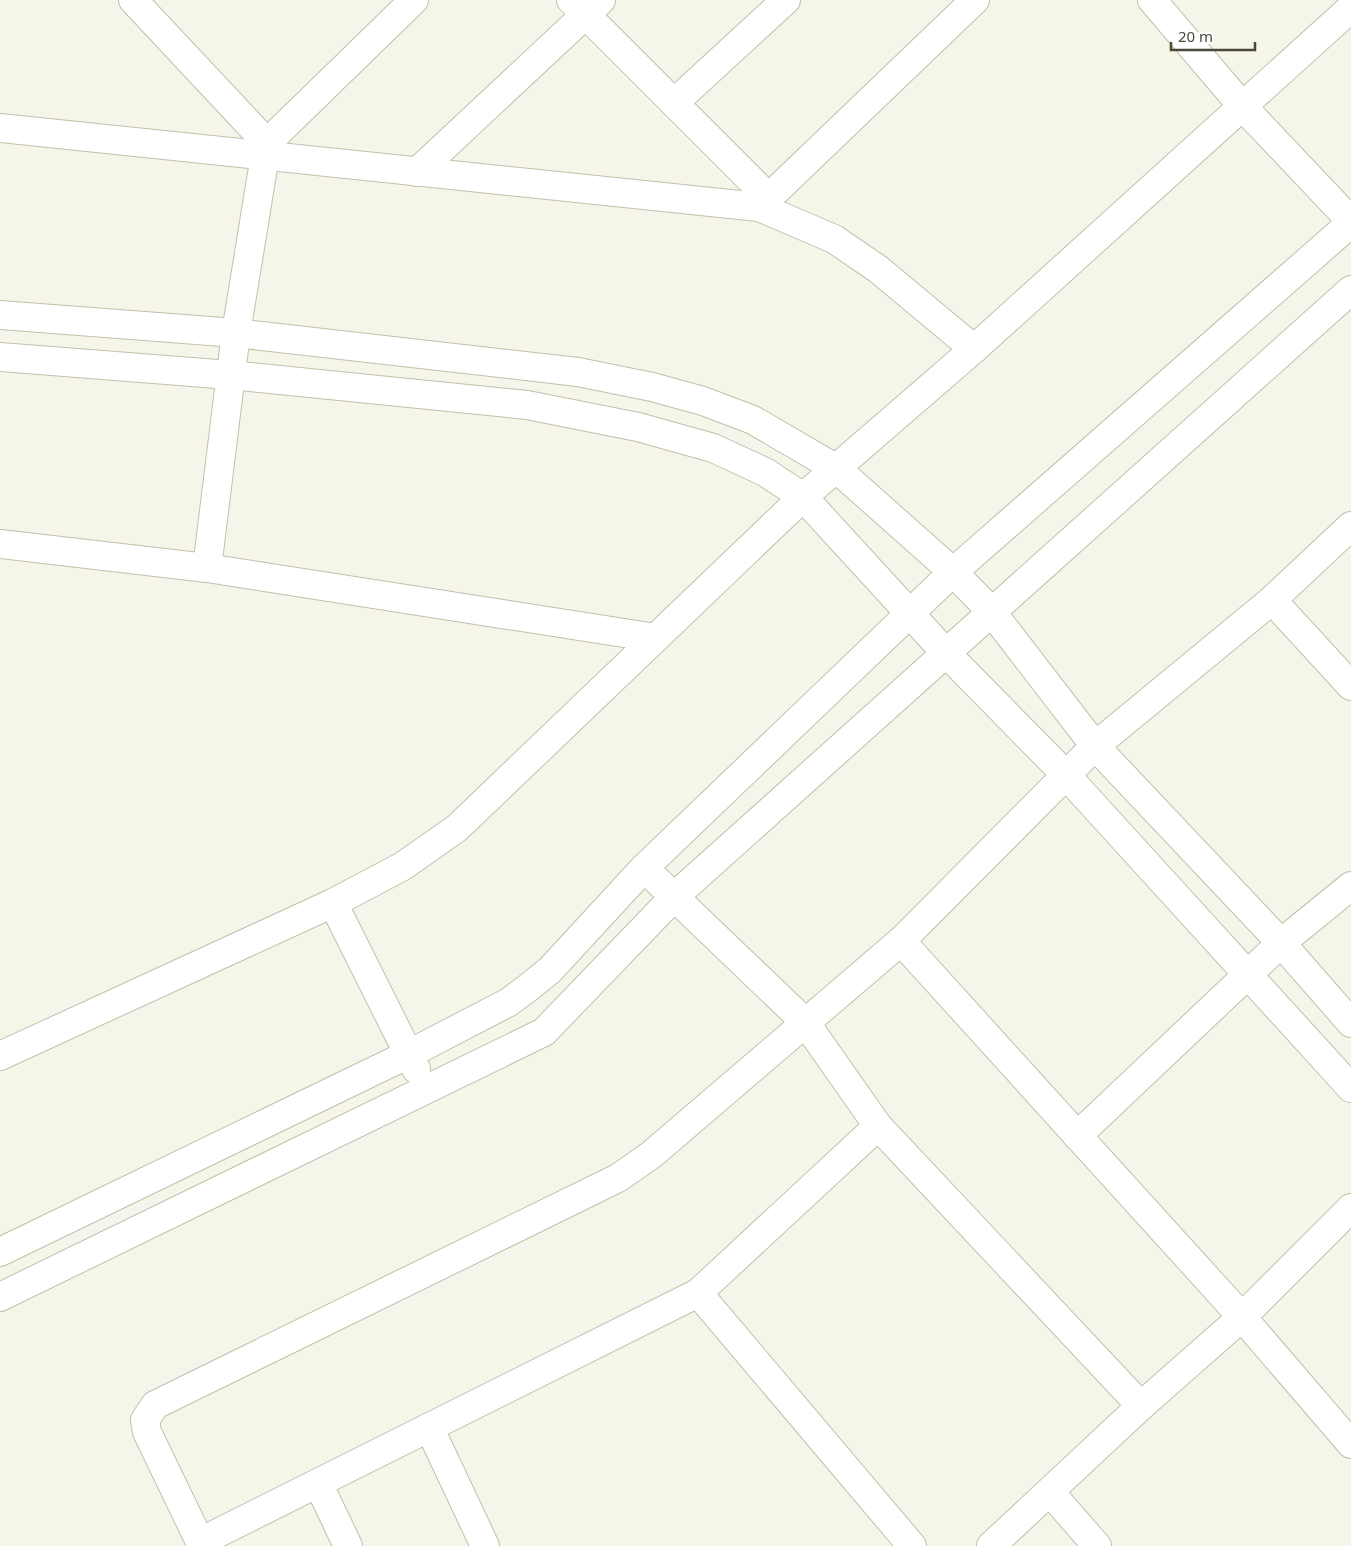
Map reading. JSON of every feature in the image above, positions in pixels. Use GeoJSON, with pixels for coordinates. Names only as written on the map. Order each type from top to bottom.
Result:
{"type":"FeatureCollection","features":[{"type":"Feature","properties":{"kind":"street"},"geometry":{"type":"LineString","coordinates":[[133,0],[266,150]]}},
{"type":"Feature","properties":{"kind":"street"},"geometry":{"type":"LineString","coordinates":[[207,568],[230,375],[266,150],[414,0]]}},
{"type":"Feature","properties":{"kind":"street"},"geometry":{"type":"LineString","coordinates":[[674,103],[786,0]]}},
{"type":"Feature","properties":{"kind":"street"},"geometry":{"type":"LineString","coordinates":[[0,128],[266,150],[417,172],[764,202],[976,0]]}},
{"type":"Feature","properties":{"kind":"street"},"geometry":{"type":"LineString","coordinates":[[0,1252],[408,1054],[509,1002],[529,987],[550,970],[644,868],[952,572],[1351,222],[1243,107],[1152,0]]}},
{"type":"Feature","properties":{"kind":"street"},"geometry":{"type":"LineString","coordinates":[[417,172],[586,5],[764,202],[834,239],[878,269],[974,349]]}},
{"type":"Feature","properties":{"kind":"street"},"geometry":{"type":"LineString","coordinates":[[0,1056],[333,903],[403,866],[457,828],[803,498],[974,349],[1351,8]]}},
{"type":"Feature","properties":{"kind":"street"},"geometry":{"type":"LineString","coordinates":[[0,1297],[544,1032],[675,896],[944,652],[1351,290]]}},
{"type":"Feature","properties":{"kind":"street"},"geometry":{"type":"LineString","coordinates":[[0,315],[236,333],[578,372],[652,387],[703,401],[753,420],[837,469],[952,572],[991,611],[1095,746],[1281,943],[1351,1023]]}},
{"type":"Feature","properties":{"kind":"street"},"geometry":{"type":"LineString","coordinates":[[0,357],[230,375],[527,405],[638,427],[713,448],[765,472],[803,498],[944,652],[1065,774],[1351,1088]]}},
{"type":"Feature","properties":{"kind":"street"},"geometry":{"type":"LineString","coordinates":[[878,1126],[698,1292],[201,1544],[147,1432],[145,1420],[155,1405],[618,1178],[677,1135],[805,1022],[901,941],[1065,774],[1095,746],[1272,600],[1351,526]]}},
{"type":"Feature","properties":{"kind":"street"},"geometry":{"type":"LineString","coordinates":[[0,544],[207,568],[656,638]]}},
{"type":"Feature","properties":{"kind":"street"},"geometry":{"type":"LineString","coordinates":[[1272,600],[1351,686]]}},
{"type":"Feature","properties":{"kind":"street"},"geometry":{"type":"LineString","coordinates":[[644,868],[805,1022],[878,1126],[1141,1406]]}},
{"type":"Feature","properties":{"kind":"street"},"geometry":{"type":"LineString","coordinates":[[1077,1136],[1248,973],[1281,943],[1351,886]]}},
{"type":"Feature","properties":{"kind":"street"},"geometry":{"type":"LineString","coordinates":[[333,903],[426,1089]]}},
{"type":"Feature","properties":{"kind":"street"},"geometry":{"type":"LineString","coordinates":[[901,941],[1242,1317],[1351,1444]]}},
{"type":"Feature","properties":{"kind":"street"},"geometry":{"type":"LineString","coordinates":[[991,1546],[1141,1406],[1242,1317],[1351,1208]]}},
{"type":"Feature","properties":{"kind":"street"},"geometry":{"type":"LineString","coordinates":[[698,1292],[912,1546]]}},
{"type":"Feature","properties":{"kind":"street"},"geometry":{"type":"LineString","coordinates":[[429,1427],[485,1546]]}},
{"type":"Feature","properties":{"kind":"street"},"geometry":{"type":"LineString","coordinates":[[318,1483],[348,1546]]}},
{"type":"Feature","properties":{"kind":"street"},"geometry":{"type":"LineString","coordinates":[[1050,1492],[1097,1546]]}}]}
